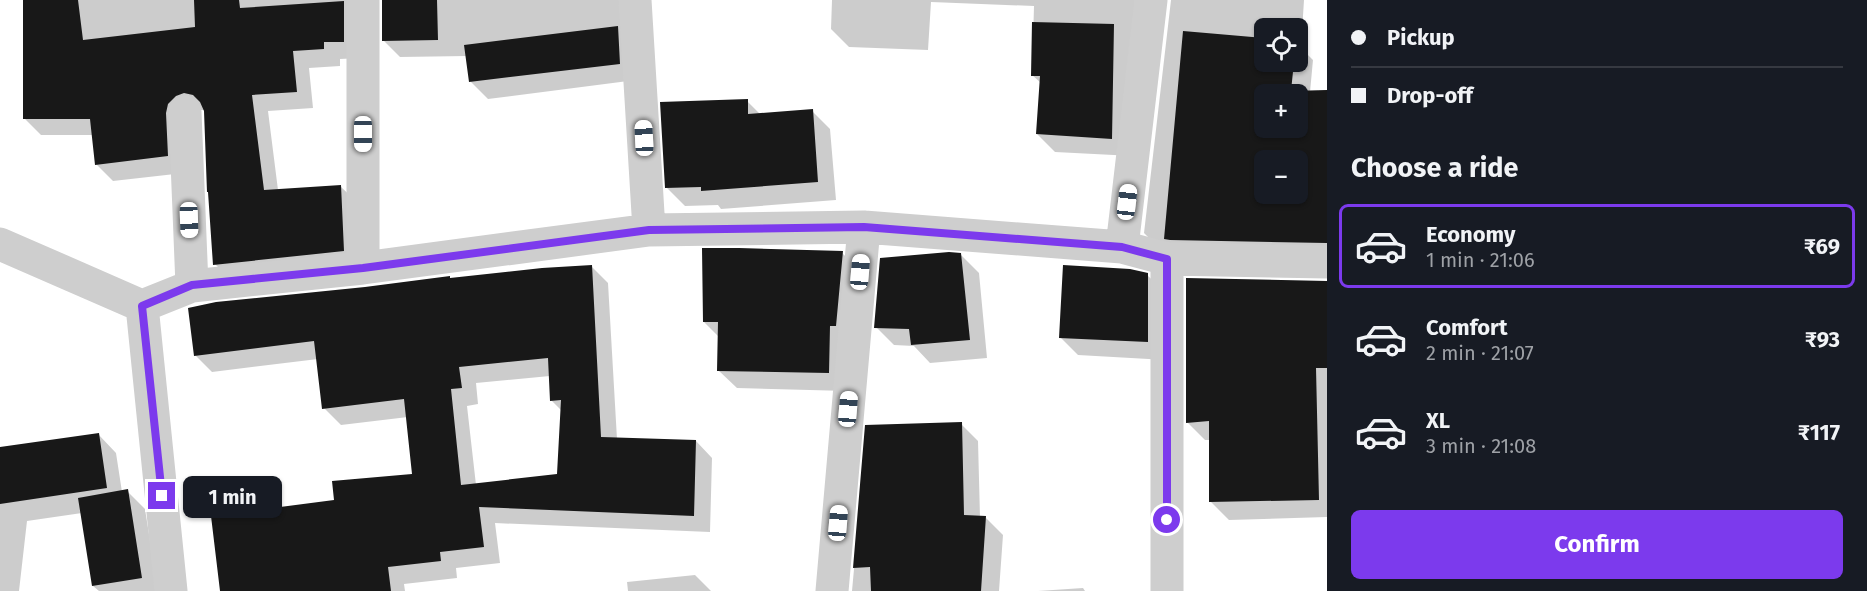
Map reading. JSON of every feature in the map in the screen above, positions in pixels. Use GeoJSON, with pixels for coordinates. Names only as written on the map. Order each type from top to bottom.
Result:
{"type":"FeatureCollection","features":[{"type":"Feature","properties":{"kind":"street"},"geometry":{"type":"LineString","coordinates":[[363,0],[363,268]]}},
{"type":"Feature","properties":{"kind":"street"},"geometry":{"type":"LineString","coordinates":[[635,0],[649,230]]}},
{"type":"Feature","properties":{"kind":"street"},"geometry":{"type":"LineString","coordinates":[[1122,247],[1151,0]]}},
{"type":"Feature","properties":{"kind":"street"},"geometry":{"type":"LineString","coordinates":[[185,112],[192,285]]}},
{"type":"Feature","properties":{"kind":"street"},"geometry":{"type":"LineString","coordinates":[[832,591],[864,227]]}},
{"type":"Feature","properties":{"kind":"street"},"geometry":{"type":"LineString","coordinates":[[0,244],[142,306],[192,285],[363,268],[649,230],[864,227],[1122,247],[1167,259],[1327,262]]}},
{"type":"Feature","properties":{"kind":"street"},"geometry":{"type":"LineString","coordinates":[[1167,259],[1167,591]]}},
{"type":"Feature","properties":{"kind":"street"},"geometry":{"type":"LineString","coordinates":[[142,306],[171,591]]}},
{"type":"Feature","properties":{"kind":"building"},"geometry":{"type":"Polygon","coordinates":[[[23,0],[78,0],[83,40],[195,27],[194,0],[239,0],[240,8],[344,1],[344,42],[324,42],[324,49],[293,51],[297,92],[252,95],[264,190],[341,185],[344,251],[213,265],[204,111],[200,102],[193,95],[184,93],[176,96],[168,104],[166,113],[168,156],[95,165],[90,119],[23,119],[23,0]]]}},
{"type":"Feature","properties":{"kind":"building"},"geometry":{"type":"Polygon","coordinates":[[[382,0],[437,0],[438,40],[382,41],[382,0]]]}},
{"type":"Feature","properties":{"kind":"building"},"geometry":{"type":"Polygon","coordinates":[[[1032,22],[1114,24],[1112,139],[1036,134],[1040,76],[1031,76],[1032,22]]]}},
{"type":"Feature","properties":{"kind":"building"},"geometry":{"type":"Polygon","coordinates":[[[618,26],[620,64],[469,82],[464,45],[618,26]]]}},
{"type":"Feature","properties":{"kind":"building"},"geometry":{"type":"Polygon","coordinates":[[[1183,31],[1254,37],[1254,72],[1293,72],[1292,84],[1254,84],[1254,138],[1308,138],[1308,91],[1327,90],[1327,243],[1164,239],[1183,31]]]}},
{"type":"Feature","properties":{"kind":"building"},"geometry":{"type":"Polygon","coordinates":[[[748,99],[748,114],[813,109],[818,182],[701,191],[701,187],[665,188],[660,102],[748,99]]]}},
{"type":"Feature","properties":{"kind":"building"},"geometry":{"type":"Polygon","coordinates":[[[702,248],[843,251],[836,326],[830,326],[829,373],[717,371],[718,322],[703,322],[702,248]]]}},
{"type":"Feature","properties":{"kind":"building"},"geometry":{"type":"Polygon","coordinates":[[[961,253],[970,340],[911,345],[909,329],[874,328],[880,258],[961,253]]]}},
{"type":"Feature","properties":{"kind":"building"},"geometry":{"type":"Polygon","coordinates":[[[592,265],[601,437],[696,440],[694,516],[479,507],[484,547],[440,552],[441,561],[388,567],[391,591],[220,591],[211,516],[334,500],[332,481],[412,474],[404,399],[322,409],[314,341],[194,356],[188,308],[216,302],[542,268],[592,265]],[[548,358],[459,367],[462,388],[451,389],[461,485],[557,474],[561,400],[550,401],[548,358]]]}},
{"type":"Feature","properties":{"kind":"building"},"geometry":{"type":"Polygon","coordinates":[[[1063,265],[1130,269],[1148,273],[1148,342],[1059,338],[1063,265]]]}},
{"type":"Feature","properties":{"kind":"building"},"geometry":{"type":"Polygon","coordinates":[[[1186,278],[1327,281],[1327,368],[1316,368],[1319,500],[1209,502],[1209,421],[1186,423],[1186,278]]]}},
{"type":"Feature","properties":{"kind":"building"},"geometry":{"type":"Polygon","coordinates":[[[962,422],[964,515],[986,516],[981,591],[871,591],[870,567],[853,568],[865,425],[962,422]]]}},
{"type":"Feature","properties":{"kind":"building"},"geometry":{"type":"Polygon","coordinates":[[[99,433],[107,488],[0,504],[0,447],[99,433]]]}},
{"type":"Feature","properties":{"kind":"building"},"geometry":{"type":"Polygon","coordinates":[[[128,489],[142,578],[92,586],[78,498],[128,489]]]}},
{"type":"Feature","properties":{"kind":"route"},"geometry":{"type":"LineString","coordinates":[[162,496],[142,306],[192,285],[363,268],[649,230],[864,227],[1122,247],[1167,259],[1167,520]]}}]}
